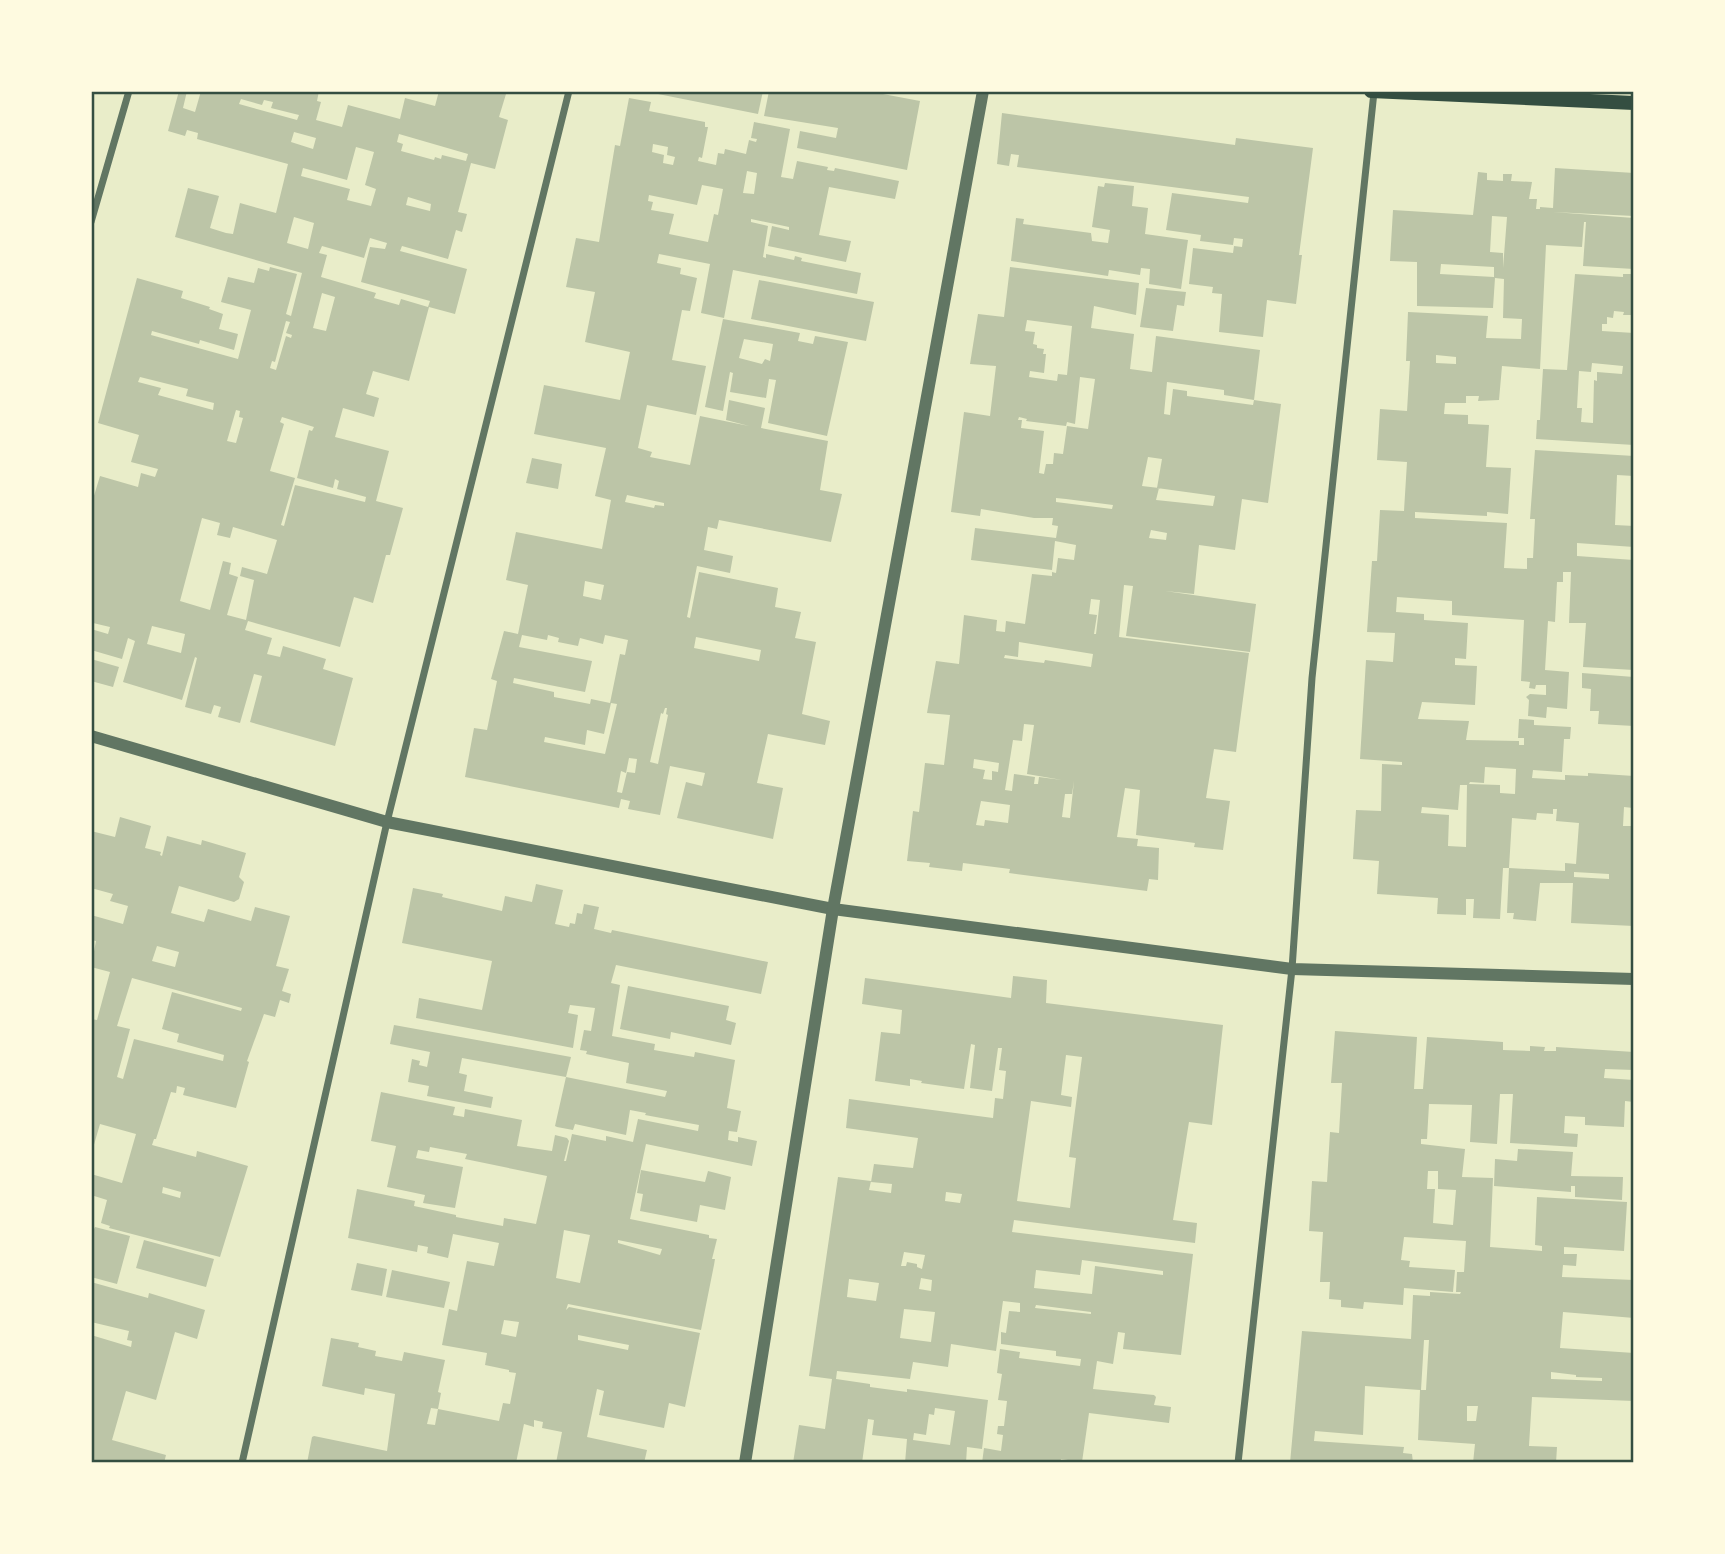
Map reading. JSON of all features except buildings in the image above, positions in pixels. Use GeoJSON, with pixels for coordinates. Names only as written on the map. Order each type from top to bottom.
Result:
{"type":"FeatureCollection","features":[{"type":"Feature","properties":{"kind":"main road"},"geometry":{"type":"LineString","coordinates":[[1373,91],[1634,103]]}},
{"type":"Feature","properties":{"kind":"street"},"geometry":{"type":"LineString","coordinates":[[91,222],[129,91]]}},
{"type":"Feature","properties":{"kind":"street"},"geometry":{"type":"LineString","coordinates":[[242,1463],[387,822],[569,91]]}},
{"type":"Feature","properties":{"kind":"street"},"geometry":{"type":"LineString","coordinates":[[745,1463],[833,909],[983,91]]}},
{"type":"Feature","properties":{"kind":"street"},"geometry":{"type":"LineString","coordinates":[[1238,1463],[1292,969],[1312,678],[1373,91]]}},
{"type":"Feature","properties":{"kind":"street"},"geometry":{"type":"LineString","coordinates":[[91,736],[387,822],[833,909],[1292,969],[1634,979]]}}]}
